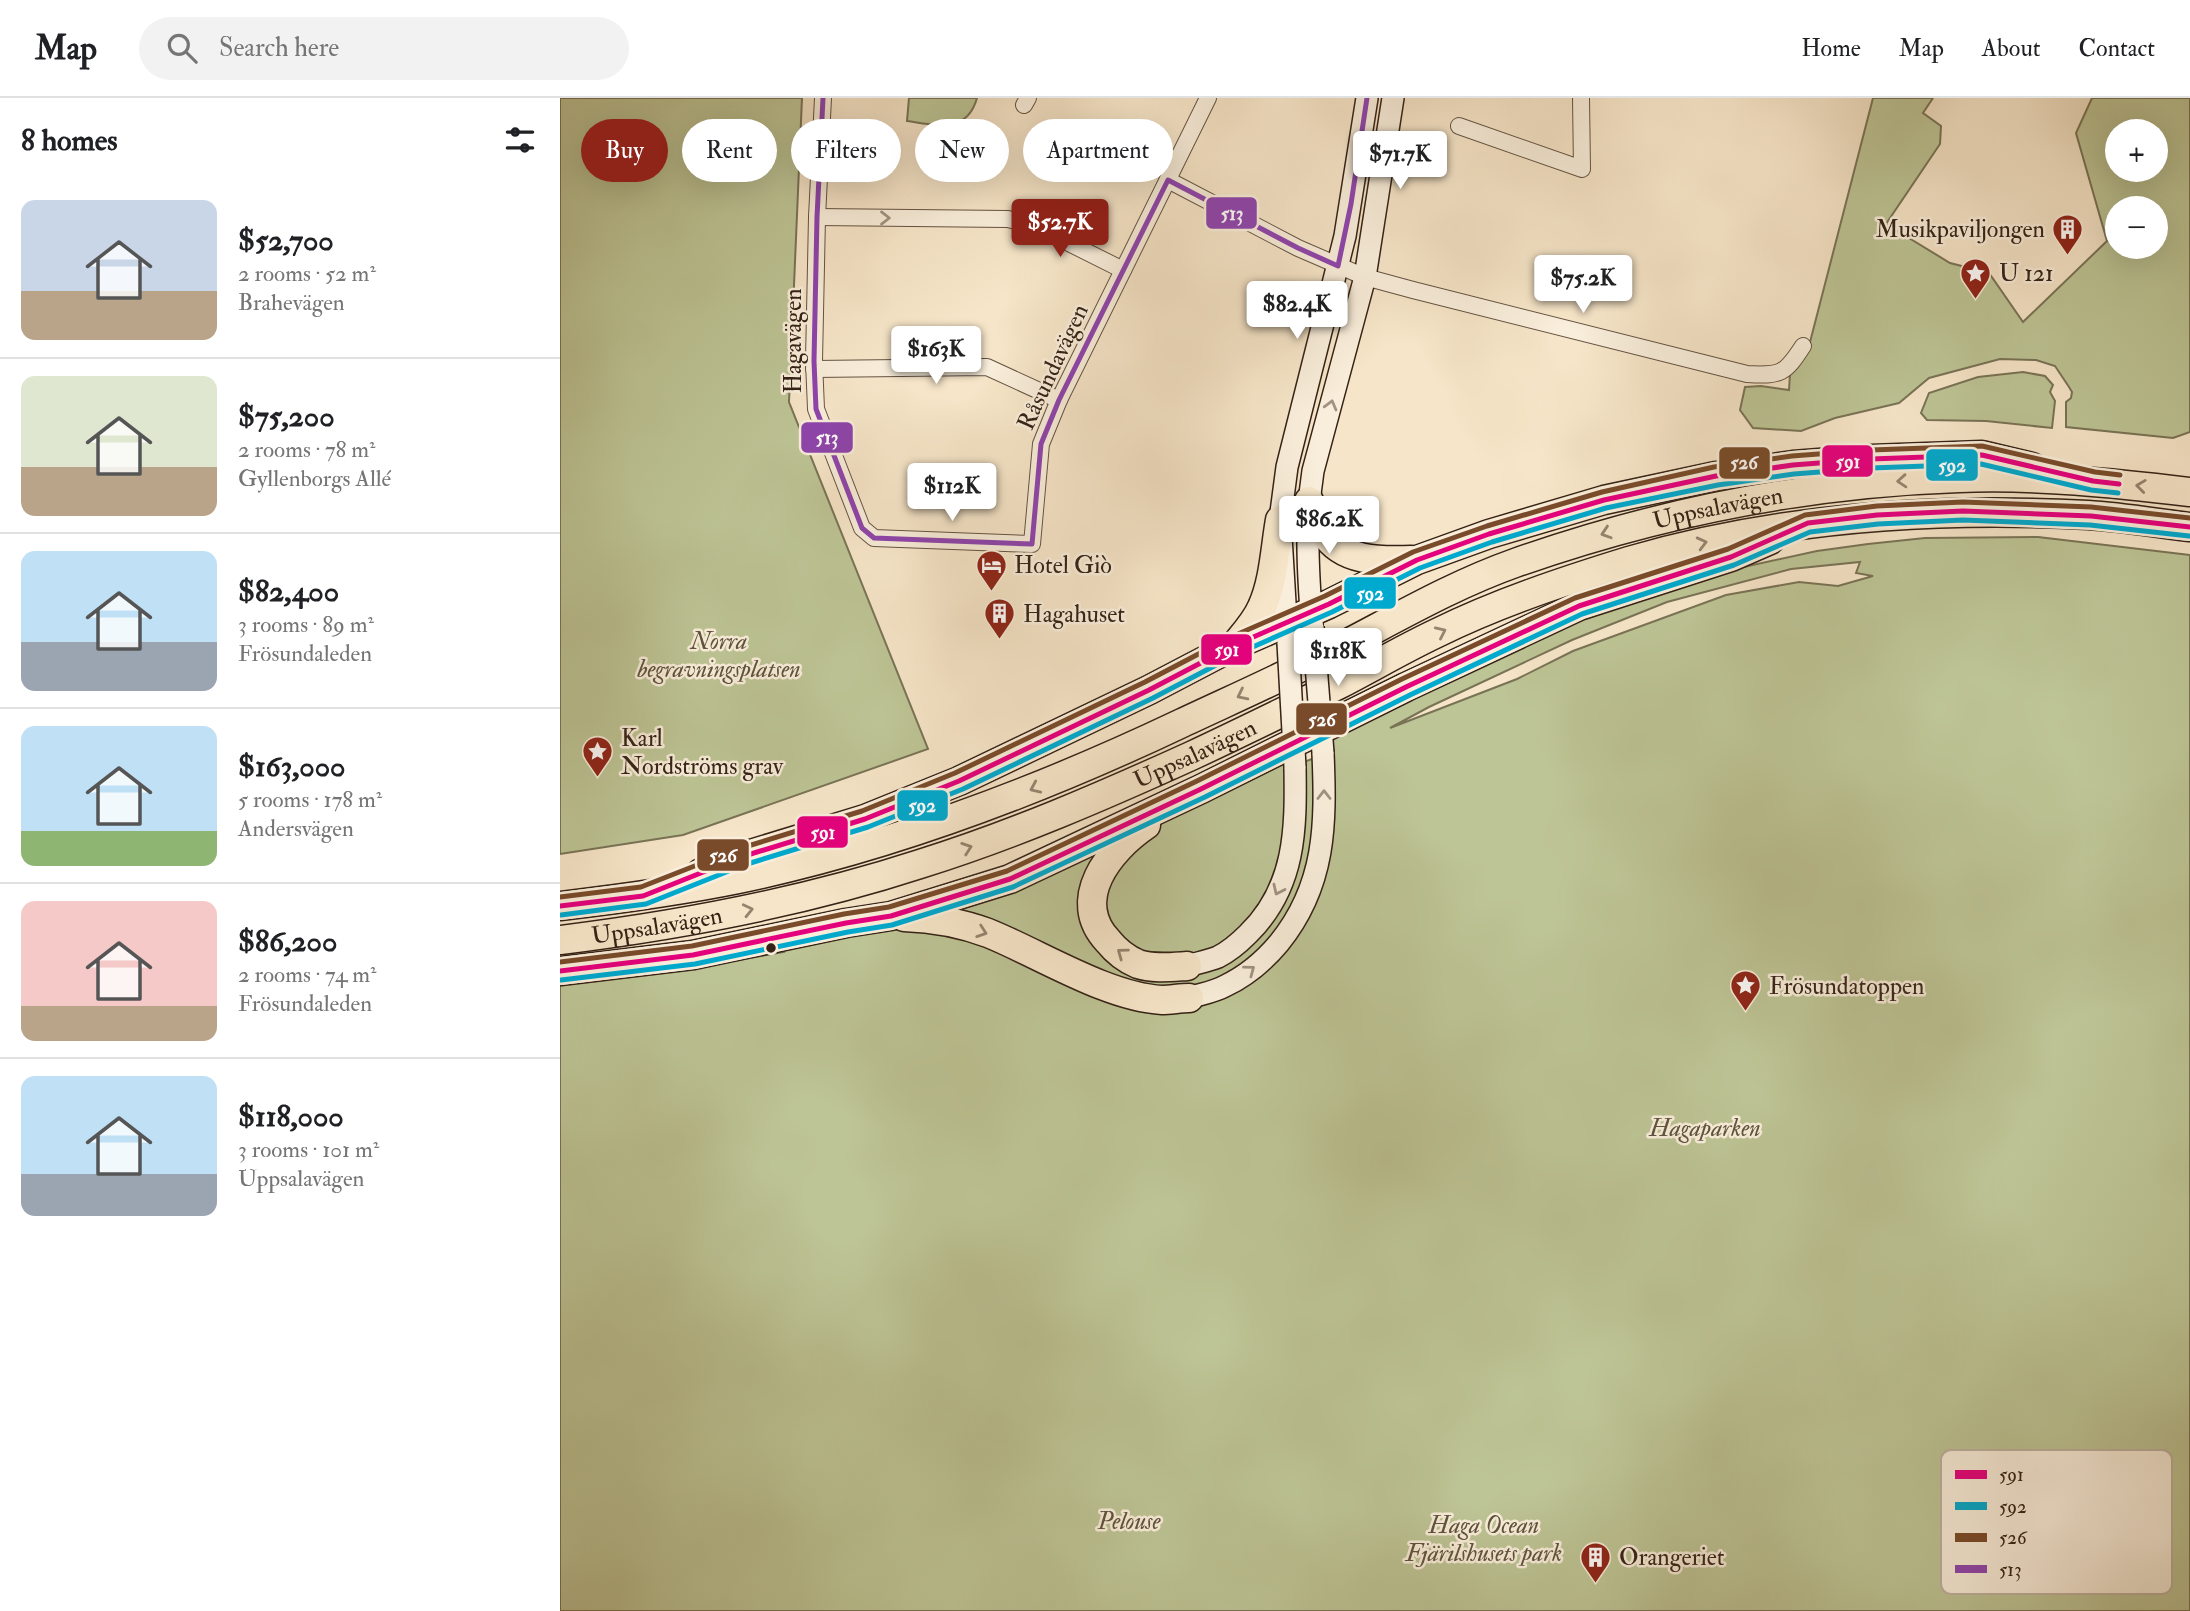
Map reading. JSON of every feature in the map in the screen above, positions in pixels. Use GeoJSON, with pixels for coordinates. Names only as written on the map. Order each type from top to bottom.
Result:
{"type":"FeatureCollection","features":[{"type":"Feature","properties":{"kind":"highway"},"geometry":{"type":"LineString","coordinates":[[643,896],[741,857],[865,819],[959,780],[1149,690],[1235,645],[1300,626],[1418,560],[1489,534],[1604,500],[1716,476],[1793,465],[1871,459],[1982,456],[2093,481]]}},
{"type":"Feature","properties":{"kind":"highway","name":"Uppsalavägen"},"geometry":{"type":"LineString","coordinates":[[560,906],[643,896],[820,859],[911,832],[1023,793],[1177,726],[1451,591],[1511,565],[1622,528],[1724,504],[1874,483],[1962,478],[2093,481],[2190,492]]}},
{"type":"Feature","properties":{"kind":"highway"},"geometry":{"type":"LineString","coordinates":[[1308,501],[1325,534],[1335,546],[1350,554],[1382,561],[1418,560]]}},
{"type":"Feature","properties":{"kind":"highway","name":"Uppsalavägen"},"geometry":{"type":"LineString","coordinates":[[560,940],[642,930],[740,911],[826,892],[920,864],[1035,824],[1190,756],[1335,686],[1438,632],[1522,596],[1631,561],[1729,536],[1877,515],[1963,511],[2091,516],[2190,527]]}},
{"type":"Feature","properties":{"kind":"highway"},"geometry":{"type":"LineString","coordinates":[[1235,645],[1253,624],[1262,608],[1268,591],[1280,520]]}},
{"type":"Feature","properties":{"kind":"highway"},"geometry":{"type":"LineString","coordinates":[[560,971],[693,955],[891,916],[1010,879],[1579,606],[1731,557],[1808,523]]}},
{"type":"Feature","properties":{"kind":"highway"},"geometry":{"type":"LineString","coordinates":[[1186,967],[1161,968],[1138,964],[1119,953],[1103,937],[1095,921],[1091,901],[1096,879],[1106,862],[1141,829],[1201,789]]}},
{"type":"Feature","properties":{"kind":"highway"},"geometry":{"type":"LineString","coordinates":[[891,916],[953,923],[986,933],[1111,988],[1141,997],[1163,1000],[1189,998]]}},
{"type":"Feature","properties":{"kind":"main road"},"geometry":{"type":"LineString","coordinates":[[1189,998],[1223,987],[1249,973],[1278,945],[1306,902],[1317,874],[1323,837],[1323,753],[1280,520],[1287,467],[1351,204],[1367,98]]}},
{"type":"Feature","properties":{"kind":"main road"},"geometry":{"type":"LineString","coordinates":[[1186,967],[1219,957],[1258,925],[1276,897],[1286,872],[1296,825],[1295,767],[1300,626],[1308,501],[1313,471],[1365,277],[1393,98]]}},
{"type":"Feature","properties":{"kind":"street","name":"Hagavägen"},"geometry":{"type":"LineString","coordinates":[[823,98],[817,217],[814,369],[816,409],[862,528],[874,538],[1032,544]]}},
{"type":"Feature","properties":{"kind":"street","name":"Råsundavägen"},"geometry":{"type":"LineString","coordinates":[[1173,170],[1208,98]]}},
{"type":"Feature","properties":{"kind":"street"},"geometry":{"type":"LineString","coordinates":[[1459,126],[1582,169],[1581,98]]}},
{"type":"Feature","properties":{"kind":"street","name":"Råsundavägen"},"geometry":{"type":"LineString","coordinates":[[1032,544],[1041,444],[1059,400],[1167,182]]}},
{"type":"Feature","properties":{"kind":"street"},"geometry":{"type":"LineString","coordinates":[[1172,182],[1298,248],[1365,277],[1748,374],[1773,376],[1790,366],[1803,346]]}},
{"type":"Feature","properties":{"kind":"street"},"geometry":{"type":"LineString","coordinates":[[817,217],[1008,219],[1033,225],[1123,270]]}},
{"type":"Feature","properties":{"kind":"street"},"geometry":{"type":"LineString","coordinates":[[814,369],[987,367],[1059,400]]}},
{"type":"Feature","properties":{"kind":"green space","name":"Norra begravningsplatsen"},"geometry":{"type":"Polygon","coordinates":[[[560,98],[802,98],[801,119],[791,119],[791,182],[798,182],[789,402],[928,749],[683,835],[560,854],[560,98]]]}},
{"type":"Feature","properties":{"kind":"green space"},"geometry":{"type":"Polygon","coordinates":[[[909,98],[977,98],[963,119],[907,121],[909,98]]]}},
{"type":"Feature","properties":{"kind":"green space"},"geometry":{"type":"Polygon","coordinates":[[[1873,98],[1933,98],[1923,113],[1941,126],[1940,144],[1886,224],[1950,263],[1989,273],[2023,322],[2105,243],[2105,259],[2168,259],[2168,196],[2105,196],[2105,234],[2076,133],[2092,98],[2190,98],[2190,432],[2173,438],[2066,427],[2066,402],[2071,398],[2072,392],[2055,366],[2036,360],[2000,359],[1929,378],[1899,403],[1835,418],[1801,431],[1753,428],[1740,410],[1745,387],[1789,390],[1790,374],[1809,346],[1873,98]]]}},
{"type":"Feature","properties":{"kind":"green space"},"geometry":{"type":"Polygon","coordinates":[[[2023,372],[2045,376],[2053,385],[2050,392],[2055,401],[2052,428],[1986,421],[1927,420],[1921,413],[1929,393],[1978,377],[2023,372]]]}},
{"type":"Feature","properties":{"kind":"green space","name":"Hagaparken"},"geometry":{"type":"Polygon","coordinates":[[[2038,537],[2190,555],[2190,1611],[560,1611],[560,984],[674,971],[784,952],[783,947],[864,928],[1285,760],[1286,769],[1330,752],[1331,737],[1576,618],[1739,568],[1817,551],[1925,538],[2038,537]],[[1860,562],[1791,569],[1667,602],[1572,640],[1390,728],[1517,679],[1573,651],[1726,595],[1799,582],[1838,586],[1873,576],[1856,573],[1860,562]]]}},
{"type":"Feature","properties":{"kind":"transit line","name":"513"},"geometry":{"type":"LineString","coordinates":[[823,98],[817,217],[814,361],[816,409],[862,528],[874,538],[1032,544],[1041,444],[1059,400],[1168,180],[1338,266],[1351,204],[1367,98]]}},
{"type":"Feature","properties":{"kind":"transit line","name":"526"},"geometry":{"type":"LineString","coordinates":[[560,897],[641,887],[738,849],[862,811],[955,773],[1145,682],[1231,637],[1325,596],[1413,552],[1487,526],[1602,492],[1714,467],[1792,456],[1982,446],[2095,472],[2120,475]]}},
{"type":"Feature","properties":{"kind":"transit line","name":"591"},"geometry":{"type":"LineString","coordinates":[[560,906],[643,896],[741,857],[865,819],[959,781],[1149,690],[1235,645],[1329,604],[1417,560],[1489,534],[1604,500],[1716,476],[1793,465],[1982,455],[2093,481],[2119,484]]}},
{"type":"Feature","properties":{"kind":"transit line","name":"592"},"geometry":{"type":"LineString","coordinates":[[561,915],[646,904],[744,865],[868,827],[963,789],[1153,698],[1239,653],[1332,612],[1420,568],[1492,542],[1606,508],[1718,485],[1794,474],[1981,464],[2091,490],[2118,493]]}},
{"type":"Feature","properties":{"kind":"transit line","name":"526"},"geometry":{"type":"LineString","coordinates":[[560,962],[692,946],[889,907],[1007,871],[1575,598],[1728,549],[1805,515],[1877,506],[1963,502],[2091,507],[2190,518]]}},
{"type":"Feature","properties":{"kind":"transit line","name":"591"},"geometry":{"type":"LineString","coordinates":[[560,971],[693,955],[891,916],[1010,879],[1579,606],[1731,557],[1808,523],[1877,515],[1963,511],[2091,516],[2190,527]]}},
{"type":"Feature","properties":{"kind":"transit line","name":"592"},"geometry":{"type":"LineString","coordinates":[[561,980],[695,964],[892,925],[1013,887],[1582,614],[1734,565],[1810,532],[1878,524],[1963,520],[2090,525],[2189,536]]}},
{"type":"Feature","properties":{"kind":"place","name":"Musikpaviljongen"},"geometry":{"type":"Point","coordinates":[2068,256]}},
{"type":"Feature","properties":{"kind":"place","name":"U 121"},"geometry":{"type":"Point","coordinates":[1976,300]}},
{"type":"Feature","properties":{"kind":"place","name":"Hotel Giò"},"geometry":{"type":"Point","coordinates":[991,592]}},
{"type":"Feature","properties":{"kind":"place","name":"Hagahuset"},"geometry":{"type":"Point","coordinates":[1000,641]}},
{"type":"Feature","properties":{"kind":"place","name":"Karl Nordströms grav"},"geometry":{"type":"Point","coordinates":[598,779]}},
{"type":"Feature","properties":{"kind":"place","name":"Frösundatoppen"},"geometry":{"type":"Point","coordinates":[1746,1013]}},
{"type":"Feature","properties":{"kind":"place","name":"Orangeriet"},"geometry":{"type":"Point","coordinates":[1596,1584]}},
{"type":"Feature","properties":{"kind":"park label","name":"Pelouse"},"geometry":{"type":"Point","coordinates":[1129,1521]}},
{"type":"Feature","properties":{"kind":"park label","name":"Haga Ocean Fjärilshusets park"},"geometry":{"type":"Point","coordinates":[1484,1539]}}]}
